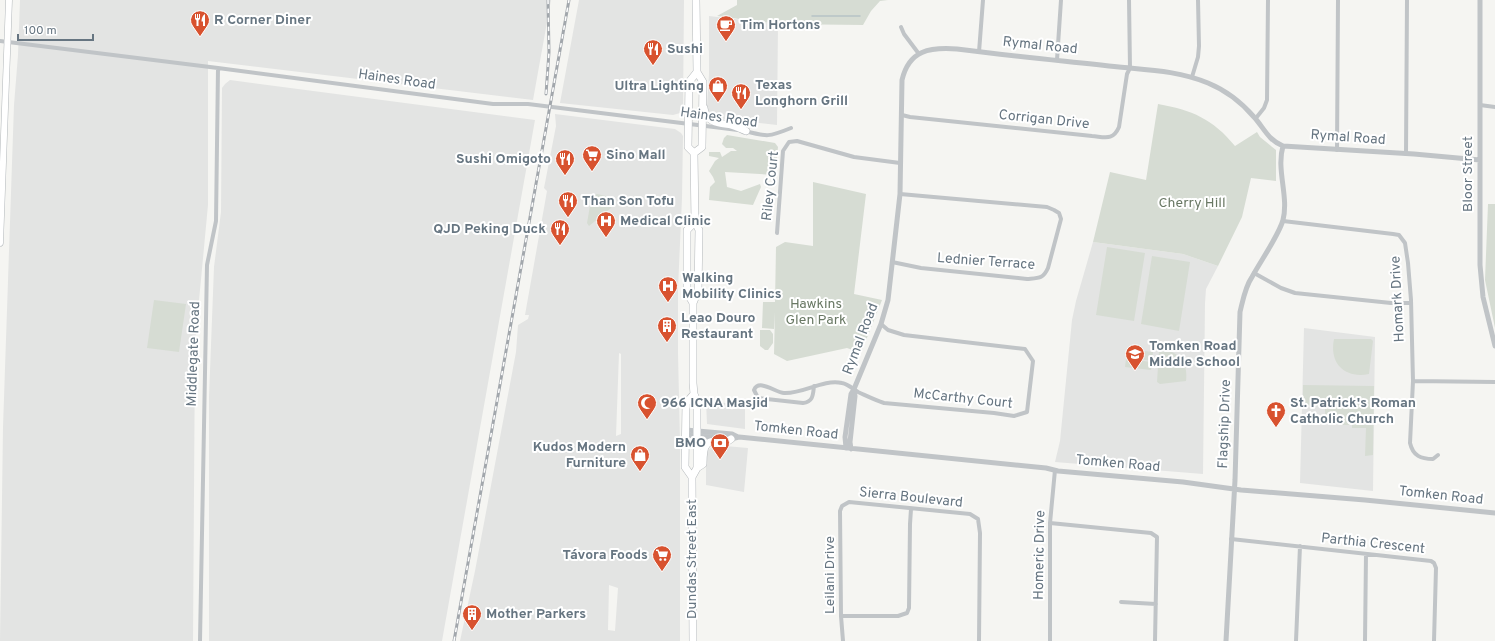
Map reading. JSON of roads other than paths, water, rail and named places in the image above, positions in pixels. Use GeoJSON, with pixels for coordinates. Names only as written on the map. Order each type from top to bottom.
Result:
{"type":"FeatureCollection","features":[{"type":"Feature","properties":{"kind":"main road"},"geometry":{"type":"LineString","coordinates":[[0,243],[9,0]]}},
{"type":"Feature","properties":{"kind":"main road","name":"Dundas Street East"},"geometry":{"type":"LineString","coordinates":[[694,153],[702,147],[703,97],[703,82],[696,72],[696,0]]}},
{"type":"Feature","properties":{"kind":"main road","name":"Dundas Street East"},"geometry":{"type":"LineString","coordinates":[[696,72],[689,82],[688,147],[694,153],[695,222],[699,230],[698,291],[693,302],[694,394],[697,401],[697,468]]}},
{"type":"Feature","properties":{"kind":"main road"},"geometry":{"type":"LineString","coordinates":[[703,97],[706,114],[713,121],[716,123],[733,125],[746,131]]}},
{"type":"Feature","properties":{"kind":"main road","name":"Dundas Street East"},"geometry":{"type":"LineString","coordinates":[[693,302],[687,292],[687,230],[695,222]]}},
{"type":"Feature","properties":{"kind":"main road","name":"Dundas Street East"},"geometry":{"type":"LineString","coordinates":[[692,641],[692,476],[685,467],[685,433],[686,403],[694,394]]}},
{"type":"Feature","properties":{"kind":"main road"},"geometry":{"type":"LineString","coordinates":[[692,476],[697,468],[703,464],[703,450],[708,444],[714,440],[728,441],[731,438]]}},
{"type":"Feature","properties":{"kind":"street"},"geometry":{"type":"LineString","coordinates":[[978,52],[982,0]]}},
{"type":"Feature","properties":{"kind":"street"},"geometry":{"type":"LineString","coordinates":[[1057,60],[1061,0]]}},
{"type":"Feature","properties":{"kind":"street"},"geometry":{"type":"LineString","coordinates":[[1129,0],[1130,68]]}},
{"type":"Feature","properties":{"kind":"street"},"geometry":{"type":"LineString","coordinates":[[1192,77],[1198,57],[1199,46],[1198,0]]}},
{"type":"Feature","properties":{"kind":"street"},"geometry":{"type":"LineString","coordinates":[[1256,118],[1264,108],[1267,100],[1268,0]]}},
{"type":"Feature","properties":{"kind":"street"},"geometry":{"type":"LineString","coordinates":[[1337,150],[1338,0]]}},
{"type":"Feature","properties":{"kind":"street"},"geometry":{"type":"LineString","coordinates":[[1406,154],[1407,0]]}},
{"type":"Feature","properties":{"kind":"street","name":"Bloor Street"},"geometry":{"type":"LineString","coordinates":[[1480,0],[1482,282],[1483,297],[1495,346]]}},
{"type":"Feature","properties":{"kind":"street"},"geometry":{"type":"LineString","coordinates":[[901,27],[919,54]]}},
{"type":"Feature","properties":{"kind":"street","name":"Haines Road"},"geometry":{"type":"LineString","coordinates":[[0,41],[493,104],[528,104],[746,131],[761,136],[770,135],[791,128]]}},
{"type":"Feature","properties":{"kind":"street","name":"Rymal Road"},"geometry":{"type":"LineString","coordinates":[[848,449],[855,396],[854,389],[881,324],[888,300],[900,194],[902,80],[910,61],[927,50],[938,48],[1057,60],[1192,77],[1210,84],[1228,94],[1256,118],[1265,133],[1272,140],[1283,146],[1480,160]]}},
{"type":"Feature","properties":{"kind":"street","name":"Middlegate Road"},"geometry":{"type":"LineString","coordinates":[[200,641],[207,270],[216,221],[218,68]]}},
{"type":"Feature","properties":{"kind":"street","name":"Corrigan Drive"},"geometry":{"type":"LineString","coordinates":[[902,115],[1060,133],[1105,137],[1113,136],[1116,134],[1119,127],[1127,74],[1130,68]]}},
{"type":"Feature","properties":{"kind":"street"},"geometry":{"type":"LineString","coordinates":[[1480,105],[1495,107]]}},
{"type":"Feature","properties":{"kind":"street","name":"Riley Court"},"geometry":{"type":"LineString","coordinates":[[777,233],[783,151],[789,142],[796,141],[864,159],[900,163]]}},
{"type":"Feature","properties":{"kind":"street","name":"Flagship Drive"},"geometry":{"type":"LineString","coordinates":[[1226,641],[1234,489],[1240,312],[1246,289],[1283,221],[1284,205],[1280,155],[1283,146]]}},
{"type":"Feature","properties":{"kind":"street","name":"Lednier Terrace"},"geometry":{"type":"LineString","coordinates":[[892,262],[921,268],[1028,279],[1040,277],[1045,274],[1048,268],[1061,219],[1060,213],[1047,208],[900,194]]}},
{"type":"Feature","properties":{"kind":"street","name":"Homark Drive"},"geometry":{"type":"LineString","coordinates":[[1283,221],[1398,235],[1405,243],[1411,303],[1413,381],[1410,443],[1412,450],[1416,455],[1423,459],[1433,460],[1438,455]]}},
{"type":"Feature","properties":{"kind":"street"},"geometry":{"type":"LineString","coordinates":[[1254,273],[1281,288],[1296,293],[1391,303],[1411,303]]}},
{"type":"Feature","properties":{"kind":"street","name":"McCarthy Court"},"geometry":{"type":"LineString","coordinates":[[854,389],[884,403],[987,412],[1014,416],[1027,412],[1033,361],[1025,349],[904,336],[888,330],[881,324]]}},
{"type":"Feature","properties":{"kind":"street"},"geometry":{"type":"LineString","coordinates":[[1413,381],[1495,382]]}},
{"type":"Feature","properties":{"kind":"street"},"geometry":{"type":"LineString","coordinates":[[814,386],[810,401],[803,403],[758,398],[754,390],[755,387],[763,385],[782,393],[788,393],[825,383],[841,383],[854,389]]}},
{"type":"Feature","properties":{"kind":"street","name":"Tomken Road"},"geometry":{"type":"LineString","coordinates":[[685,433],[732,434],[739,437]]}},
{"type":"Feature","properties":{"kind":"street","name":"Tomken Road"},"geometry":{"type":"LineString","coordinates":[[697,433],[731,438],[739,437],[1183,482],[1234,489],[1495,513]]}},
{"type":"Feature","properties":{"kind":"street","name":"Homeric Drive"},"geometry":{"type":"LineString","coordinates":[[1050,641],[1050,523],[1055,470]]}},
{"type":"Feature","properties":{"kind":"street","name":"Sierra Boulevard"},"geometry":{"type":"LineString","coordinates":[[841,508],[844,504],[849,502],[970,514],[978,519],[980,533],[980,641]]}},
{"type":"Feature","properties":{"kind":"street","name":"Leilani Drive"},"geometry":{"type":"LineString","coordinates":[[841,508],[842,641]]}},
{"type":"Feature","properties":{"kind":"street"},"geometry":{"type":"LineString","coordinates":[[841,616],[898,616],[907,613],[909,608],[911,509]]}},
{"type":"Feature","properties":{"kind":"street"},"geometry":{"type":"LineString","coordinates":[[1050,523],[1154,534],[1158,541],[1155,641]]}},
{"type":"Feature","properties":{"kind":"street","name":"Parthia Crescent"},"geometry":{"type":"LineString","coordinates":[[1231,539],[1428,560],[1434,563],[1436,568],[1434,641]]}},
{"type":"Feature","properties":{"kind":"street"},"geometry":{"type":"LineString","coordinates":[[1296,641],[1300,546]]}},
{"type":"Feature","properties":{"kind":"street"},"geometry":{"type":"LineString","coordinates":[[1365,641],[1366,554]]}},
{"type":"Feature","properties":{"kind":"street"},"geometry":{"type":"LineString","coordinates":[[1121,602],[1156,604]]}},
{"type":"Feature","properties":{"kind":"waterway"},"geometry":{"type":"LineString","coordinates":[[812,16],[860,16]]}},
{"type":"Feature","properties":{"kind":"railway"},"geometry":{"type":"LineString","coordinates":[[546,94],[549,52],[548,0]]}},
{"type":"Feature","properties":{"kind":"railway"},"geometry":{"type":"LineString","coordinates":[[454,641],[569,0]]}},
{"type":"Feature","properties":{"kind":"place","name":"R Corner Diner"},"geometry":{"type":"Point","coordinates":[200,37]}},
{"type":"Feature","properties":{"kind":"place","name":"Tim Hortons"},"geometry":{"type":"Point","coordinates":[726,42]}},
{"type":"Feature","properties":{"kind":"place","name":"Sushi"},"geometry":{"type":"Point","coordinates":[653,66]}},
{"type":"Feature","properties":{"kind":"place","name":"Ultra Lighting"},"geometry":{"type":"Point","coordinates":[718,103]}},
{"type":"Feature","properties":{"kind":"place","name":"Texas Longhorn Grill"},"geometry":{"type":"Point","coordinates":[741,110]}},
{"type":"Feature","properties":{"kind":"place","name":"Sino Mall"},"geometry":{"type":"Point","coordinates":[592,172]}},
{"type":"Feature","properties":{"kind":"place","name":"Sushi Omigoto"},"geometry":{"type":"Point","coordinates":[565,176]}},
{"type":"Feature","properties":{"kind":"place","name":"Than Son Tofu"},"geometry":{"type":"Point","coordinates":[568,218]}},
{"type":"Feature","properties":{"kind":"place","name":"Medical Clinic"},"geometry":{"type":"Point","coordinates":[606,238]}},
{"type":"Feature","properties":{"kind":"place","name":"QJD Peking Duck"},"geometry":{"type":"Point","coordinates":[560,246]}},
{"type":"Feature","properties":{"kind":"place","name":"Walking Mobility Clinics"},"geometry":{"type":"Point","coordinates":[668,303]}},
{"type":"Feature","properties":{"kind":"place","name":"Leao Douro Restaurant"},"geometry":{"type":"Point","coordinates":[667,343]}},
{"type":"Feature","properties":{"kind":"place","name":"Tomken Road Middle School"},"geometry":{"type":"Point","coordinates":[1135,371]}},
{"type":"Feature","properties":{"kind":"place","name":"966 ICNA Masjid"},"geometry":{"type":"Point","coordinates":[647,420]}},
{"type":"Feature","properties":{"kind":"place","name":"St. Patrick's Roman Catholic Church"},"geometry":{"type":"Point","coordinates":[1276,428]}},
{"type":"Feature","properties":{"kind":"place","name":"BMO"},"geometry":{"type":"Point","coordinates":[720,460]}},
{"type":"Feature","properties":{"kind":"place","name":"Kudos Modern Furniture"},"geometry":{"type":"Point","coordinates":[640,472]}},
{"type":"Feature","properties":{"kind":"place","name":"Távora Foods"},"geometry":{"type":"Point","coordinates":[662,572]}},
{"type":"Feature","properties":{"kind":"place","name":"Mother Parkers"},"geometry":{"type":"Point","coordinates":[472,631]}},
{"type":"Feature","properties":{"kind":"park label","name":"Cherry Hill"},"geometry":{"type":"Point","coordinates":[1192,203]}},
{"type":"Feature","properties":{"kind":"park label","name":"Hawkins Glen Park"},"geometry":{"type":"Point","coordinates":[816,312]}}]}
